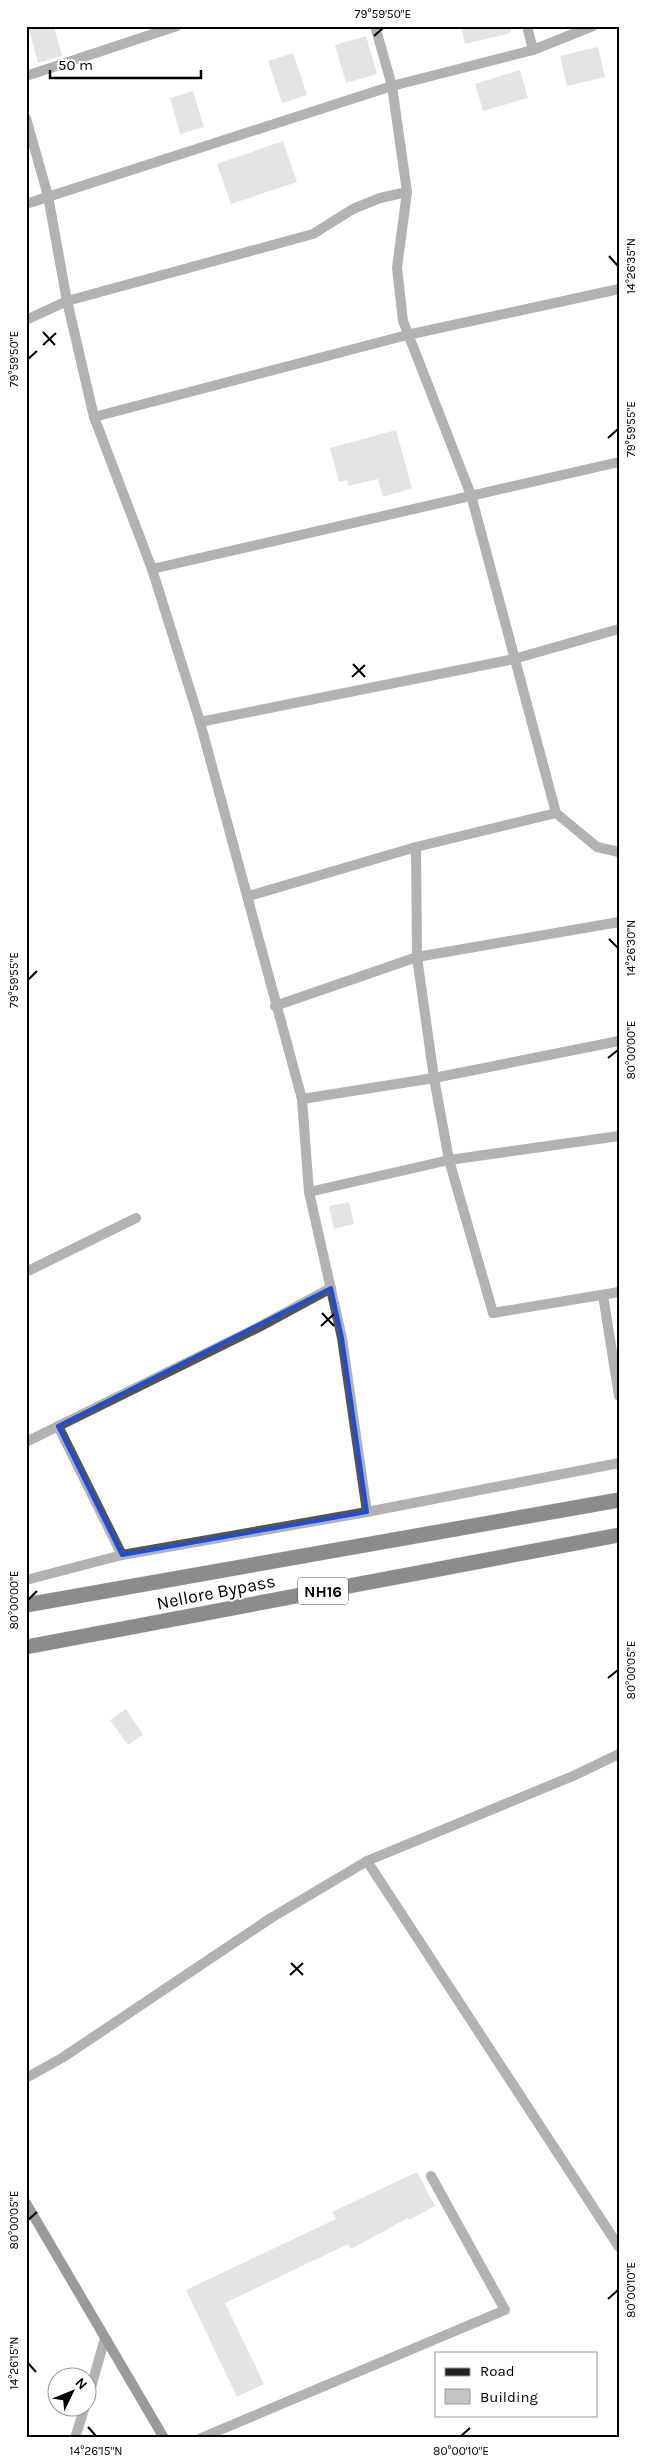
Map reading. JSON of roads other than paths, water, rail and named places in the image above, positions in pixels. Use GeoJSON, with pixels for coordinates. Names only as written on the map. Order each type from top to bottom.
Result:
{"type":"FeatureCollection","features":[{"type":"Feature","properties":{"kind":"highway","name":"Nellore Bypass"},"geometry":{"type":"LineString","coordinates":[[26,1606],[619,1500]]}},
{"type":"Feature","properties":{"kind":"highway","name":"Nellore Bypass"},"geometry":{"type":"LineString","coordinates":[[26,1647],[619,1534]]}},
{"type":"Feature","properties":{"kind":"street"},"geometry":{"type":"LineString","coordinates":[[26,76],[177,26]]}},
{"type":"Feature","properties":{"kind":"street"},"geometry":{"type":"LineString","coordinates":[[375,26],[392,86],[407,192],[397,268],[407,335],[472,495],[556,813],[597,847],[619,852]]}},
{"type":"Feature","properties":{"kind":"street"},"geometry":{"type":"LineString","coordinates":[[528,26],[534,50]]}},
{"type":"Feature","properties":{"kind":"street"},"geometry":{"type":"LineString","coordinates":[[26,204],[392,86],[534,50],[593,26]]}},
{"type":"Feature","properties":{"kind":"street"},"geometry":{"type":"LineString","coordinates":[[26,118],[48,196],[68,300],[94,417],[152,569],[200,722],[249,896],[275,1006],[302,1099],[309,1192],[342,1338],[367,1512]]}},
{"type":"Feature","properties":{"kind":"street"},"geometry":{"type":"LineString","coordinates":[[26,320],[68,300],[313,234],[353,209],[380,198],[407,192]]}},
{"type":"Feature","properties":{"kind":"street"},"geometry":{"type":"LineString","coordinates":[[94,417],[407,335],[619,288]]}},
{"type":"Feature","properties":{"kind":"street"},"geometry":{"type":"LineString","coordinates":[[152,569],[619,462]]}},
{"type":"Feature","properties":{"kind":"street"},"geometry":{"type":"LineString","coordinates":[[200,722],[514,659],[619,629]]}},
{"type":"Feature","properties":{"kind":"street"},"geometry":{"type":"LineString","coordinates":[[249,896],[416,847],[556,813]]}},
{"type":"Feature","properties":{"kind":"street"},"geometry":{"type":"LineString","coordinates":[[416,847],[417,957],[434,1078],[449,1160],[494,1313],[619,1292]]}},
{"type":"Feature","properties":{"kind":"street"},"geometry":{"type":"LineString","coordinates":[[275,1006],[417,957],[619,922]]}},
{"type":"Feature","properties":{"kind":"street"},"geometry":{"type":"LineString","coordinates":[[302,1099],[434,1078],[619,1040]]}},
{"type":"Feature","properties":{"kind":"street"},"geometry":{"type":"LineString","coordinates":[[309,1192],[449,1160],[619,1136]]}},
{"type":"Feature","properties":{"kind":"street"},"geometry":{"type":"LineString","coordinates":[[26,1272],[136,1218]]}},
{"type":"Feature","properties":{"kind":"street"},"geometry":{"type":"LineString","coordinates":[[26,1442],[259,1327],[331,1288]]}},
{"type":"Feature","properties":{"kind":"street"},"geometry":{"type":"LineString","coordinates":[[603,1294],[619,1396]]}},
{"type":"Feature","properties":{"kind":"street"},"geometry":{"type":"LineString","coordinates":[[58,1426],[122,1555]]}},
{"type":"Feature","properties":{"kind":"street"},"geometry":{"type":"LineString","coordinates":[[26,1580],[122,1555],[367,1512],[619,1463]]}},
{"type":"Feature","properties":{"kind":"street"},"geometry":{"type":"LineString","coordinates":[[26,2078],[62,2058],[271,1918],[367,1861],[573,1776],[619,1754]]}},
{"type":"Feature","properties":{"kind":"street"},"geometry":{"type":"LineString","coordinates":[[367,1861],[619,2247]]}},
{"type":"Feature","properties":{"kind":"street"},"geometry":{"type":"LineString","coordinates":[[202,2438],[506,2310],[431,2176]]}},
{"type":"Feature","properties":{"kind":"street"},"geometry":{"type":"LineString","coordinates":[[26,2203],[164,2438]]}},
{"type":"Feature","properties":{"kind":"street"},"geometry":{"type":"LineString","coordinates":[[97,2366],[105,2338]]}},
{"type":"Feature","properties":{"kind":"street"},"geometry":{"type":"LineString","coordinates":[[76,2438],[82,2416]]}}]}
